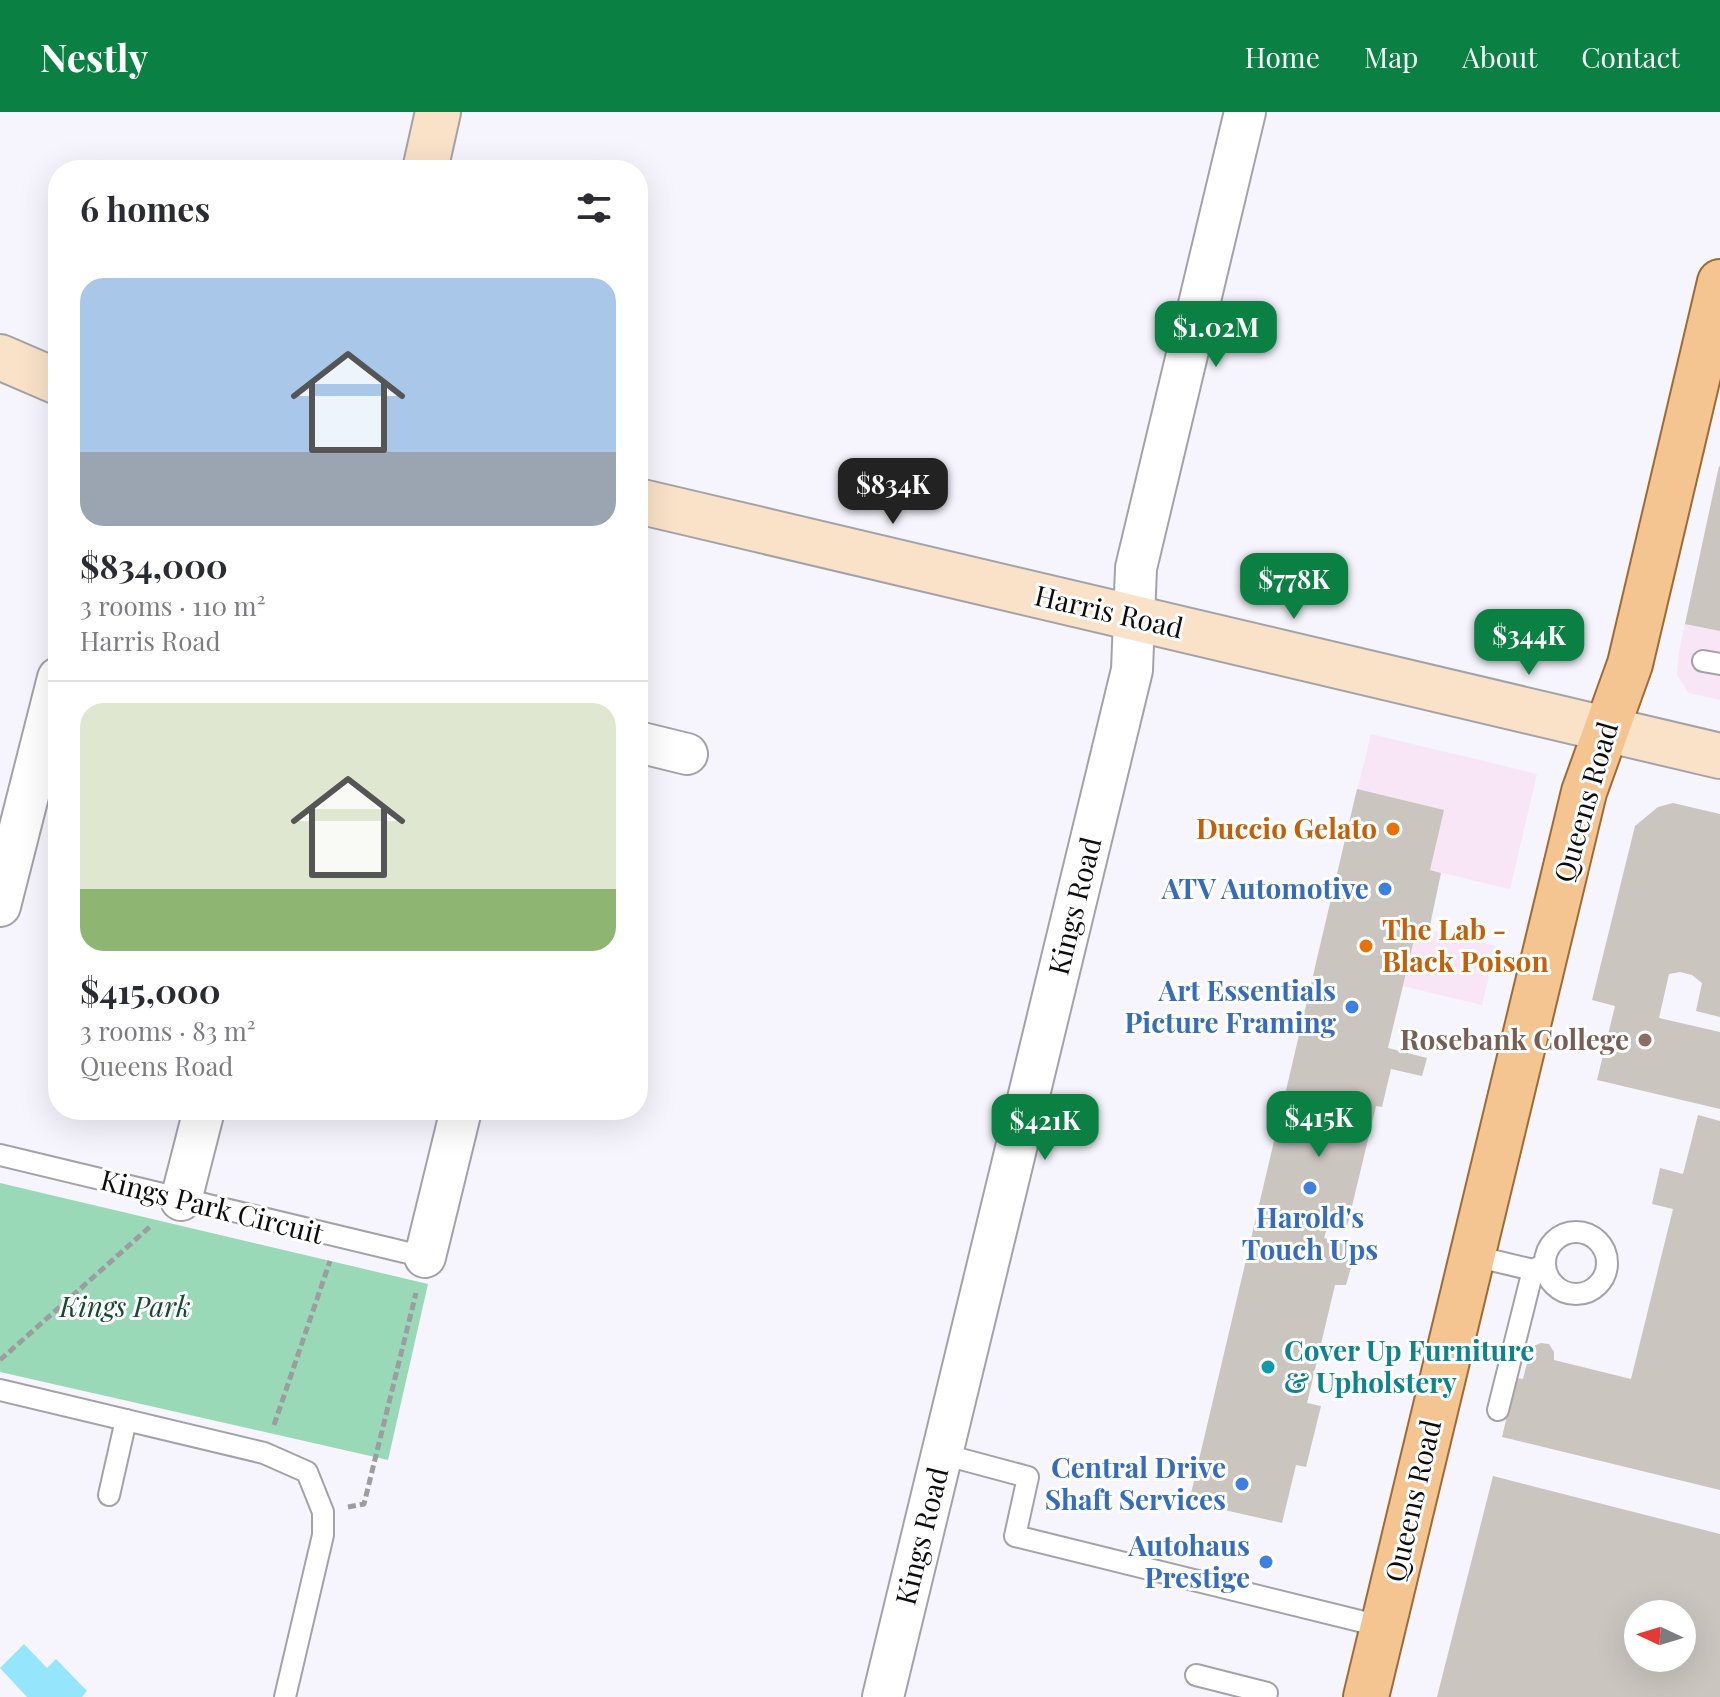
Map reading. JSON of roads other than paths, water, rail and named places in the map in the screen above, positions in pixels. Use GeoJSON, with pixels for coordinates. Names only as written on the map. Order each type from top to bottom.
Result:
{"type":"FeatureCollection","features":[{"type":"Feature","properties":{"kind":"main road"},"geometry":{"type":"LineString","coordinates":[[427,160],[438,112]]}},
{"type":"Feature","properties":{"kind":"main road","name":"Queens Road"},"geometry":{"type":"LineString","coordinates":[[1366,1697],[1584,792],[1605,728],[1625,683],[1712,355],[1720,282]]}},
{"type":"Feature","properties":{"kind":"main road"},"geometry":{"type":"LineString","coordinates":[[0,349],[48,354]]}},
{"type":"Feature","properties":{"kind":"main road"},"geometry":{"type":"LineString","coordinates":[[0,357],[48,378]]}},
{"type":"Feature","properties":{"kind":"main road","name":"Harris Road"},"geometry":{"type":"LineString","coordinates":[[648,503],[1720,756]]}},
{"type":"Feature","properties":{"kind":"street","name":"Kings Road"},"geometry":{"type":"LineString","coordinates":[[883,1697],[1132,670],[1136,568],[1245,112]]}},
{"type":"Feature","properties":{"kind":"street"},"geometry":{"type":"LineString","coordinates":[[0,906],[48,717]]}},
{"type":"Feature","properties":{"kind":"street"},"geometry":{"type":"LineString","coordinates":[[648,744],[687,754]]}},
{"type":"Feature","properties":{"kind":"street"},"geometry":{"type":"LineString","coordinates":[[181,1200],[201,1120]]}},
{"type":"Feature","properties":{"kind":"street"},"geometry":{"type":"LineString","coordinates":[[425,1257],[459,1120]]}},
{"type":"Feature","properties":{"kind":"lane","name":"Kings Park Circuit"},"geometry":{"type":"LineString","coordinates":[[0,1155],[425,1257]]}},
{"type":"Feature","properties":{"kind":"lane"},"geometry":{"type":"LineString","coordinates":[[1474,1256],[1539,1267],[1498,1410]]}},
{"type":"Feature","properties":{"kind":"lane"},"geometry":{"type":"LineString","coordinates":[[0,1390],[264,1453],[307,1472],[323,1512],[323,1535],[285,1697]]}},
{"type":"Feature","properties":{"kind":"lane"},"geometry":{"type":"LineString","coordinates":[[109,1495],[126,1420]]}},
{"type":"Feature","properties":{"kind":"lane"},"geometry":{"type":"LineString","coordinates":[[942,1454],[1028,1477],[1015,1536],[1384,1627]]}},
{"type":"Feature","properties":{"kind":"lane"},"geometry":{"type":"LineString","coordinates":[[1196,1675],[1267,1693],[1266,1697]]}},
{"type":"Feature","properties":{"kind":"water"},"geometry":{"type":"Polygon","coordinates":[[[24,1644],[47,1668],[56,1659],[87,1691],[82,1697],[27,1697],[0,1668],[24,1644]]]}},
{"type":"Feature","properties":{"kind":"place","name":"Duccio Gelato"},"geometry":{"type":"Point","coordinates":[1393,829]}},
{"type":"Feature","properties":{"kind":"place","name":"ATV Automotive"},"geometry":{"type":"Point","coordinates":[1385,889]}},
{"type":"Feature","properties":{"kind":"place","name":"The Lab - Black Poison"},"geometry":{"type":"Point","coordinates":[1366,946]}},
{"type":"Feature","properties":{"kind":"place","name":"Art Essentials Picture Framing"},"geometry":{"type":"Point","coordinates":[1352,1007]}},
{"type":"Feature","properties":{"kind":"place","name":"Rosebank College"},"geometry":{"type":"Point","coordinates":[1645,1040]}},
{"type":"Feature","properties":{"kind":"place","name":"Harold's Touch Ups"},"geometry":{"type":"Point","coordinates":[1310,1188]}},
{"type":"Feature","properties":{"kind":"place","name":"Cover Up Furniture & Upholstery"},"geometry":{"type":"Point","coordinates":[1268,1367]}},
{"type":"Feature","properties":{"kind":"place","name":"Central Drive Shaft Services"},"geometry":{"type":"Point","coordinates":[1242,1484]}},
{"type":"Feature","properties":{"kind":"place","name":"Autohaus Prestige"},"geometry":{"type":"Point","coordinates":[1266,1562]}},
{"type":"Feature","properties":{"kind":"park label","name":"Kings Park"},"geometry":{"type":"Point","coordinates":[125,1307]}}]}
